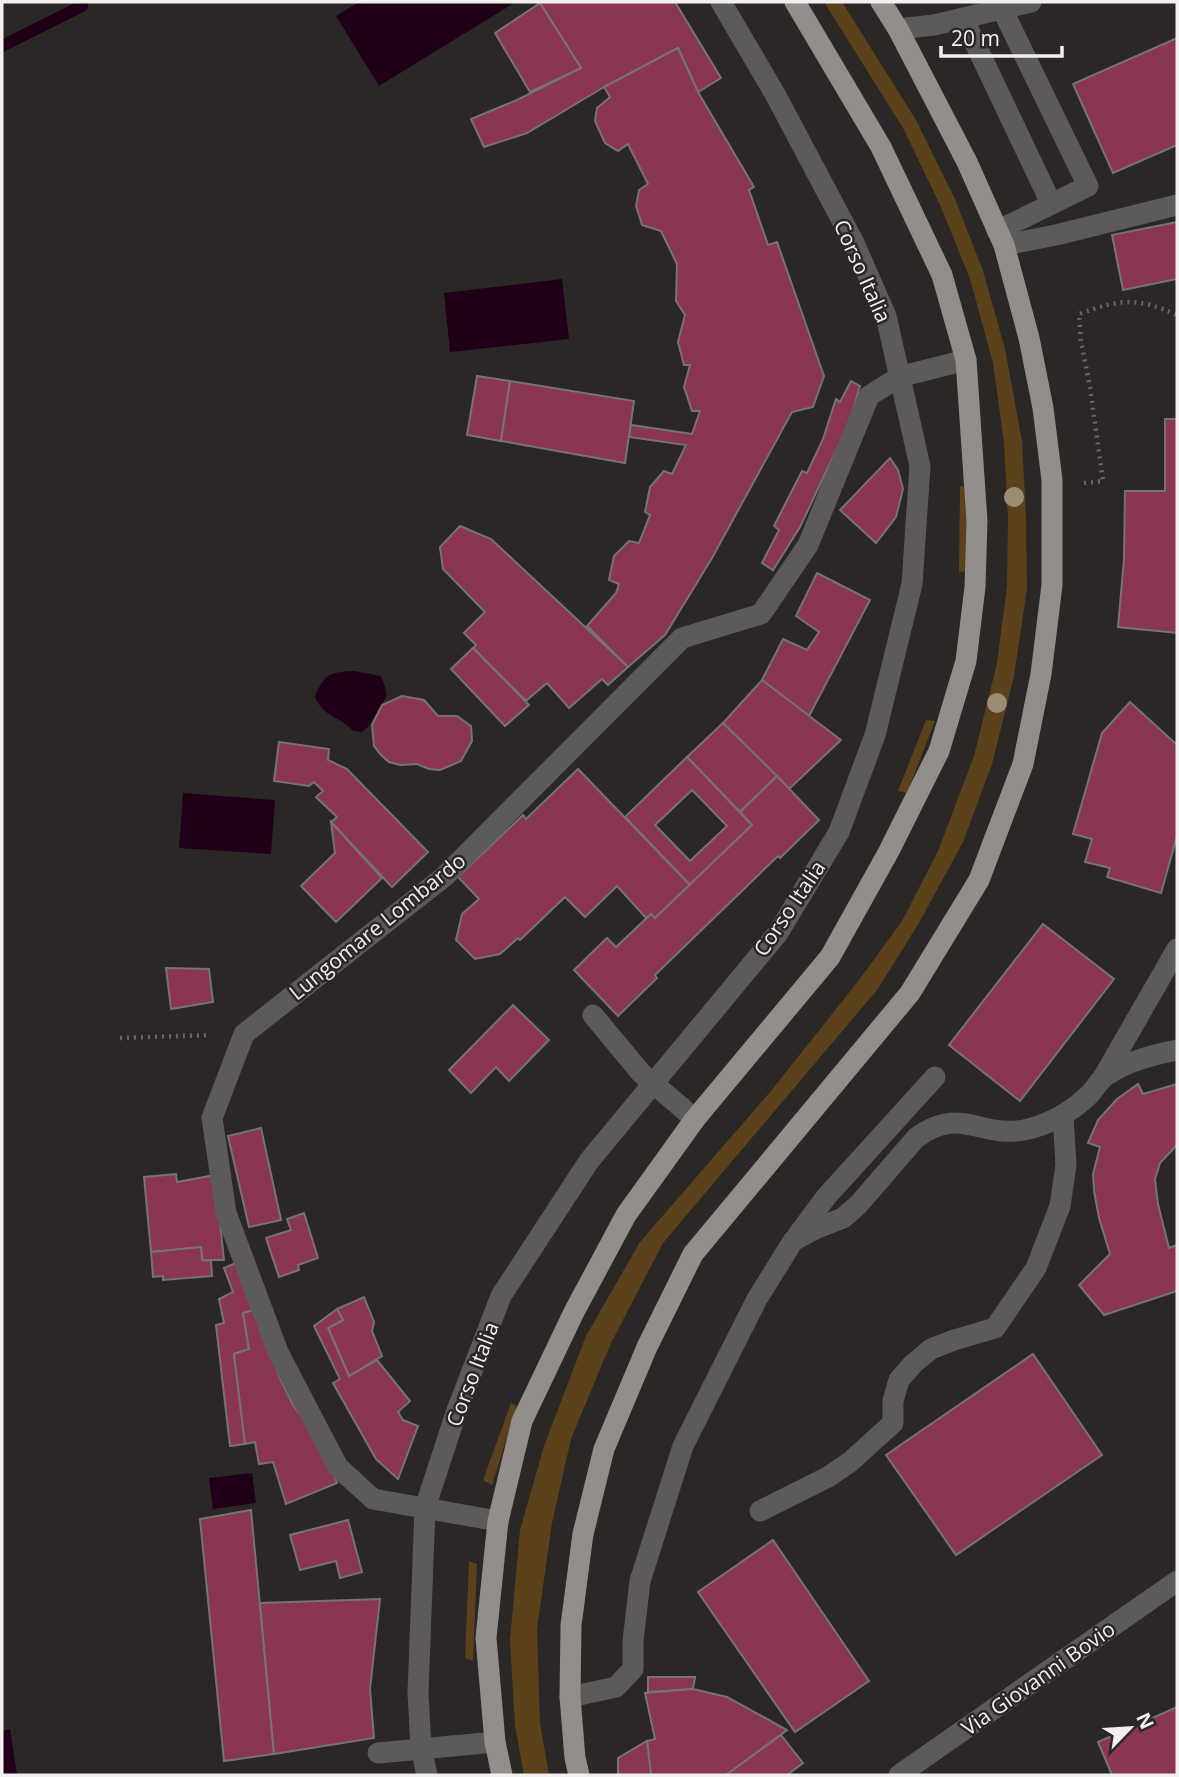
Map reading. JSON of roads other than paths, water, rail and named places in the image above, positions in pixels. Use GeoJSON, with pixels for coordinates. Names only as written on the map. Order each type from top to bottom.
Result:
{"type":"FeatureCollection","features":[{"type":"Feature","properties":{"kind":"main road"},"geometry":{"type":"LineString","coordinates":[[502,1775],[495,1742],[486,1638],[498,1521],[522,1421],[574,1311],[626,1215],[695,1119],[830,957],[889,851],[939,751],[966,661],[975,587],[977,521],[966,360],[942,275],[881,147],[795,2]]}},
{"type":"Feature","properties":{"kind":"main road"},"geometry":{"type":"LineString","coordinates":[[579,1775],[570,1697],[572,1625],[583,1534],[604,1449],[647,1347],[693,1254],[910,993],[979,880],[1023,764],[1041,674],[1052,585],[1052,480],[1041,396],[1029,338],[1001,238],[967,162],[898,29],[881,2]]}},
{"type":"Feature","properties":{"kind":"street","name":"Corso Italia"},"geometry":{"type":"LineString","coordinates":[[427,1775],[421,1748],[418,1693],[425,1508],[456,1413],[502,1296],[589,1161],[778,933],[839,832],[875,736],[912,584],[920,466],[886,316],[854,243],[775,94],[721,2]]}},
{"type":"Feature","properties":{"kind":"street"},"geometry":{"type":"LineString","coordinates":[[898,29],[934,25],[1031,2]]}},
{"type":"Feature","properties":{"kind":"street"},"geometry":{"type":"LineString","coordinates":[[1001,238],[1051,203],[1088,186],[1002,9]]}},
{"type":"Feature","properties":{"kind":"street"},"geometry":{"type":"LineString","coordinates":[[963,18],[1051,203]]}},
{"type":"Feature","properties":{"kind":"street"},"geometry":{"type":"LineString","coordinates":[[1001,238],[1056,235],[1177,205]]}},
{"type":"Feature","properties":{"kind":"street","name":"Lungomare Lombardo"},"geometry":{"type":"LineString","coordinates":[[425,1508],[373,1499],[338,1467],[278,1352],[226,1213],[212,1118],[244,1034],[445,876],[682,638],[761,614],[808,545],[869,396],[899,377],[966,360]]}},
{"type":"Feature","properties":{"kind":"street"},"geometry":{"type":"LineString","coordinates":[[793,1241],[815,1228],[843,1218],[927,1130],[946,1122],[1009,1131],[1022,1130],[1063,1116],[1090,1094],[1104,1076],[1177,949]]}},
{"type":"Feature","properties":{"kind":"street"},"geometry":{"type":"LineString","coordinates":[[593,1015],[641,1073],[695,1119]]}},
{"type":"Feature","properties":{"kind":"street"},"geometry":{"type":"LineString","coordinates":[[1104,1076],[1132,1062],[1177,1050]]}},
{"type":"Feature","properties":{"kind":"street"},"geometry":{"type":"LineString","coordinates":[[570,1697],[616,1687],[633,1669],[633,1641],[640,1581],[683,1446],[757,1298],[793,1241],[826,1197],[935,1077]]}},
{"type":"Feature","properties":{"kind":"street"},"geometry":{"type":"LineString","coordinates":[[760,1511],[828,1477],[850,1462],[893,1423],[893,1401],[899,1381],[931,1349],[995,1328],[1036,1268],[1060,1206],[1066,1165],[1063,1116]]}},
{"type":"Feature","properties":{"kind":"street"},"geometry":{"type":"LineString","coordinates":[[425,1508],[498,1521]]}},
{"type":"Feature","properties":{"kind":"street","name":"Via Giovanni Bovio"},"geometry":{"type":"LineString","coordinates":[[899,1775],[1177,1581]]}},
{"type":"Feature","properties":{"kind":"street"},"geometry":{"type":"LineString","coordinates":[[378,1753],[495,1742]]}},
{"type":"Feature","properties":{"kind":"waterway"},"geometry":{"type":"LineString","coordinates":[[2,46],[82,6]]}}]}
